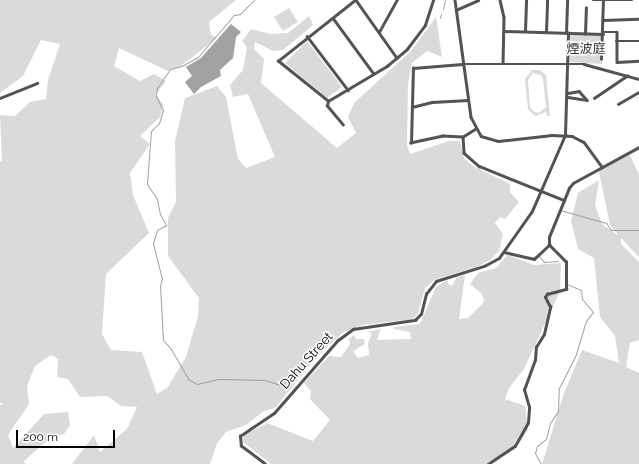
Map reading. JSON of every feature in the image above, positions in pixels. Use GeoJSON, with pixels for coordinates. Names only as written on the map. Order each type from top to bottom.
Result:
{"type":"FeatureCollection","features":[{"type":"Feature","properties":{"kind":"street"},"geometry":{"type":"LineString","coordinates":[[328,101],[278,61],[307,36],[355,0],[397,58]]}},
{"type":"Feature","properties":{"kind":"street"},"geometry":{"type":"LineString","coordinates":[[379,32],[397,0]]}},
{"type":"Feature","properties":{"kind":"street"},"geometry":{"type":"LineString","coordinates":[[328,101],[374,74],[397,58],[420,34],[433,0]]}},
{"type":"Feature","properties":{"kind":"street"},"geometry":{"type":"LineString","coordinates":[[455,0],[462,64],[468,100],[476,129],[481,136],[492,141],[565,136],[584,142],[602,167]]}},
{"type":"Feature","properties":{"kind":"street"},"geometry":{"type":"LineString","coordinates":[[456,10],[478,0]]}},
{"type":"Feature","properties":{"kind":"street"},"geometry":{"type":"LineString","coordinates":[[500,0],[504,31],[503,63]]}},
{"type":"Feature","properties":{"kind":"street"},"geometry":{"type":"LineString","coordinates":[[526,0],[526,31]]}},
{"type":"Feature","properties":{"kind":"street"},"geometry":{"type":"LineString","coordinates":[[546,32],[547,0]]}},
{"type":"Feature","properties":{"kind":"street"},"geometry":{"type":"LineString","coordinates":[[549,245],[534,259],[504,252],[532,211],[565,136],[568,97],[567,0]]}},
{"type":"Feature","properties":{"kind":"street"},"geometry":{"type":"LineString","coordinates":[[593,0],[632,0]]}},
{"type":"Feature","properties":{"kind":"street"},"geometry":{"type":"LineString","coordinates":[[602,60],[603,0]]}},
{"type":"Feature","properties":{"kind":"street"},"geometry":{"type":"LineString","coordinates":[[585,34],[586,8]]}},
{"type":"Feature","properties":{"kind":"street"},"geometry":{"type":"LineString","coordinates":[[333,18],[374,74]]}},
{"type":"Feature","properties":{"kind":"street"},"geometry":{"type":"LineString","coordinates":[[603,20],[639,19]]}},
{"type":"Feature","properties":{"kind":"street"},"geometry":{"type":"LineString","coordinates":[[504,31],[585,34],[617,32],[617,62],[639,61]]}},
{"type":"Feature","properties":{"kind":"street"},"geometry":{"type":"LineString","coordinates":[[307,36],[348,90]]}},
{"type":"Feature","properties":{"kind":"street"},"geometry":{"type":"LineString","coordinates":[[616,41],[639,41]]}},
{"type":"Feature","properties":{"kind":"street"},"geometry":{"type":"LineString","coordinates":[[476,129],[463,137],[443,136],[410,143],[414,68],[462,64],[567,63],[584,64],[639,79]]}},
{"type":"Feature","properties":{"kind":"street"},"geometry":{"type":"LineString","coordinates":[[594,98],[627,76]]}},
{"type":"Feature","properties":{"kind":"street"},"geometry":{"type":"LineString","coordinates":[[0,98],[37,83]]}},
{"type":"Feature","properties":{"kind":"street"},"geometry":{"type":"LineString","coordinates":[[568,93],[579,91],[587,100],[568,97]]}},
{"type":"Feature","properties":{"kind":"street"},"geometry":{"type":"LineString","coordinates":[[618,104],[639,92]]}},
{"type":"Feature","properties":{"kind":"street"},"geometry":{"type":"LineString","coordinates":[[412,107],[432,102],[468,100]]}},
{"type":"Feature","properties":{"kind":"street"},"geometry":{"type":"LineString","coordinates":[[328,101],[327,106],[344,126]]}},
{"type":"Feature","properties":{"kind":"street"},"geometry":{"type":"LineString","coordinates":[[463,137],[464,153],[479,166],[541,193],[564,200]]}},
{"type":"Feature","properties":{"kind":"street"},"geometry":{"type":"LineString","coordinates":[[488,464],[515,446],[528,423],[529,407],[524,390],[535,360],[536,347],[544,334],[550,307],[545,297],[547,294],[566,289],[566,262],[549,245],[549,237],[564,200],[573,183],[639,147]]}},
{"type":"Feature","properties":{"kind":"street","name":"Dahu Street"},"geometry":{"type":"LineString","coordinates":[[265,464],[241,446],[240,436],[274,413],[338,340],[353,329],[418,319],[426,294],[436,281],[491,264],[504,252]]}},
{"type":"Feature","properties":{"kind":"green space"},"geometry":{"type":"Polygon","coordinates":[[[0,0],[236,0],[209,22],[211,35],[217,38],[181,66],[168,71],[119,48],[114,66],[140,81],[154,74],[166,81],[156,94],[163,105],[160,117],[140,136],[150,144],[130,173],[133,195],[149,233],[106,274],[102,334],[111,350],[142,352],[157,394],[167,388],[186,357],[198,316],[199,298],[168,256],[168,218],[176,202],[175,141],[185,98],[217,86],[226,97],[238,159],[246,168],[275,157],[248,94],[233,97],[230,85],[243,70],[247,47],[242,41],[251,29],[270,34],[288,33],[309,16],[313,25],[283,50],[273,51],[255,42],[254,49],[264,59],[261,83],[337,148],[356,133],[348,117],[354,103],[411,51],[436,17],[442,57],[427,51],[412,63],[408,84],[407,144],[410,154],[449,141],[460,141],[464,158],[473,166],[510,184],[510,192],[519,202],[505,219],[500,217],[495,223],[503,234],[499,251],[490,260],[477,267],[436,279],[425,288],[418,314],[413,319],[363,325],[342,333],[314,360],[275,408],[264,411],[246,425],[226,432],[217,443],[210,464],[72,464],[94,435],[100,452],[127,429],[137,407],[121,406],[107,396],[80,397],[68,379],[57,377],[58,359],[51,355],[35,366],[27,386],[29,404],[8,435],[13,448],[44,414],[68,412],[70,425],[64,434],[51,437],[23,462],[27,464],[0,464],[0,405],[3,404],[0,402],[0,161],[2,161],[0,115],[15,116],[30,102],[46,99],[48,80],[60,44],[41,40],[23,76],[0,93],[0,0]]]}},
{"type":"Feature","properties":{"kind":"green space"},"geometry":{"type":"Polygon","coordinates":[[[289,8],[298,22],[283,31],[274,17],[289,8]]]}},
{"type":"Feature","properties":{"kind":"green space","name":"煙波庭"},"geometry":{"type":"Polygon","coordinates":[[[570,33],[603,34],[602,64],[569,62],[570,33]]]}},
{"type":"Feature","properties":{"kind":"green space"},"geometry":{"type":"Polygon","coordinates":[[[307,41],[342,87],[327,98],[285,63],[307,41]]]}},
{"type":"Feature","properties":{"kind":"green space"},"geometry":{"type":"Polygon","coordinates":[[[532,70],[540,70],[546,75],[550,116],[547,116],[546,112],[535,116],[528,109],[525,79],[532,70]],[[533,73],[528,80],[530,107],[534,112],[539,113],[546,107],[543,79],[541,75],[533,73]]]}},
{"type":"Feature","properties":{"kind":"green space"},"geometry":{"type":"Polygon","coordinates":[[[630,155],[639,175],[639,257],[621,238],[621,244],[639,262],[639,340],[630,343],[626,367],[639,373],[639,464],[542,464],[564,393],[582,350],[619,363],[615,336],[600,317],[594,258],[578,249],[571,221],[578,193],[599,180],[595,205],[602,224],[619,236],[610,225],[599,172],[602,167],[630,155]]]}},
{"type":"Feature","properties":{"kind":"green space"},"geometry":{"type":"Polygon","coordinates":[[[507,255],[534,265],[561,263],[560,291],[524,369],[509,388],[505,399],[525,406],[528,430],[514,450],[486,464],[271,464],[244,443],[242,440],[245,435],[267,423],[313,441],[330,420],[310,399],[311,391],[304,383],[329,356],[341,357],[350,344],[349,339],[354,335],[356,339],[364,339],[365,344],[353,351],[358,358],[369,355],[368,343],[372,333],[367,332],[381,329],[377,340],[411,339],[410,332],[394,329],[393,327],[420,324],[436,287],[447,280],[449,285],[453,285],[456,278],[465,275],[459,319],[468,318],[484,302],[482,294],[470,284],[478,273],[496,268],[507,255]]]}},
{"type":"Feature","properties":{"kind":"shaded area"},"geometry":{"type":"Polygon","coordinates":[[[231,24],[241,32],[236,37],[233,58],[220,70],[221,76],[201,87],[194,94],[185,82],[192,76],[186,67],[201,58],[231,24]]]}},
{"type":"Feature","properties":{"kind":"waterway"},"geometry":{"type":"LineString","coordinates":[[254,0],[240,14],[234,15],[198,57],[182,66],[170,69],[157,88],[156,96],[163,110],[159,123],[151,131],[147,184],[157,199],[160,214],[166,225],[157,230],[153,243],[162,278],[160,286],[163,340],[171,349],[188,379],[197,384],[218,379],[265,380],[280,385],[286,381]]}},
{"type":"Feature","properties":{"kind":"waterway"},"geometry":{"type":"LineString","coordinates":[[443,9],[445,0]]}},
{"type":"Feature","properties":{"kind":"waterway"},"geometry":{"type":"LineString","coordinates":[[440,18],[441,14]]}},
{"type":"Feature","properties":{"kind":"waterway"},"geometry":{"type":"LineString","coordinates":[[560,210],[606,223],[611,230],[639,230]]}},
{"type":"Feature","properties":{"kind":"waterway"},"geometry":{"type":"LineString","coordinates":[[539,256],[544,262],[558,261]]}},
{"type":"Feature","properties":{"kind":"waterway"},"geometry":{"type":"LineString","coordinates":[[541,464],[535,453],[537,446],[546,439],[550,423],[558,411],[559,388],[575,357],[586,321],[593,312],[582,299],[581,290],[567,284]]}}]}
